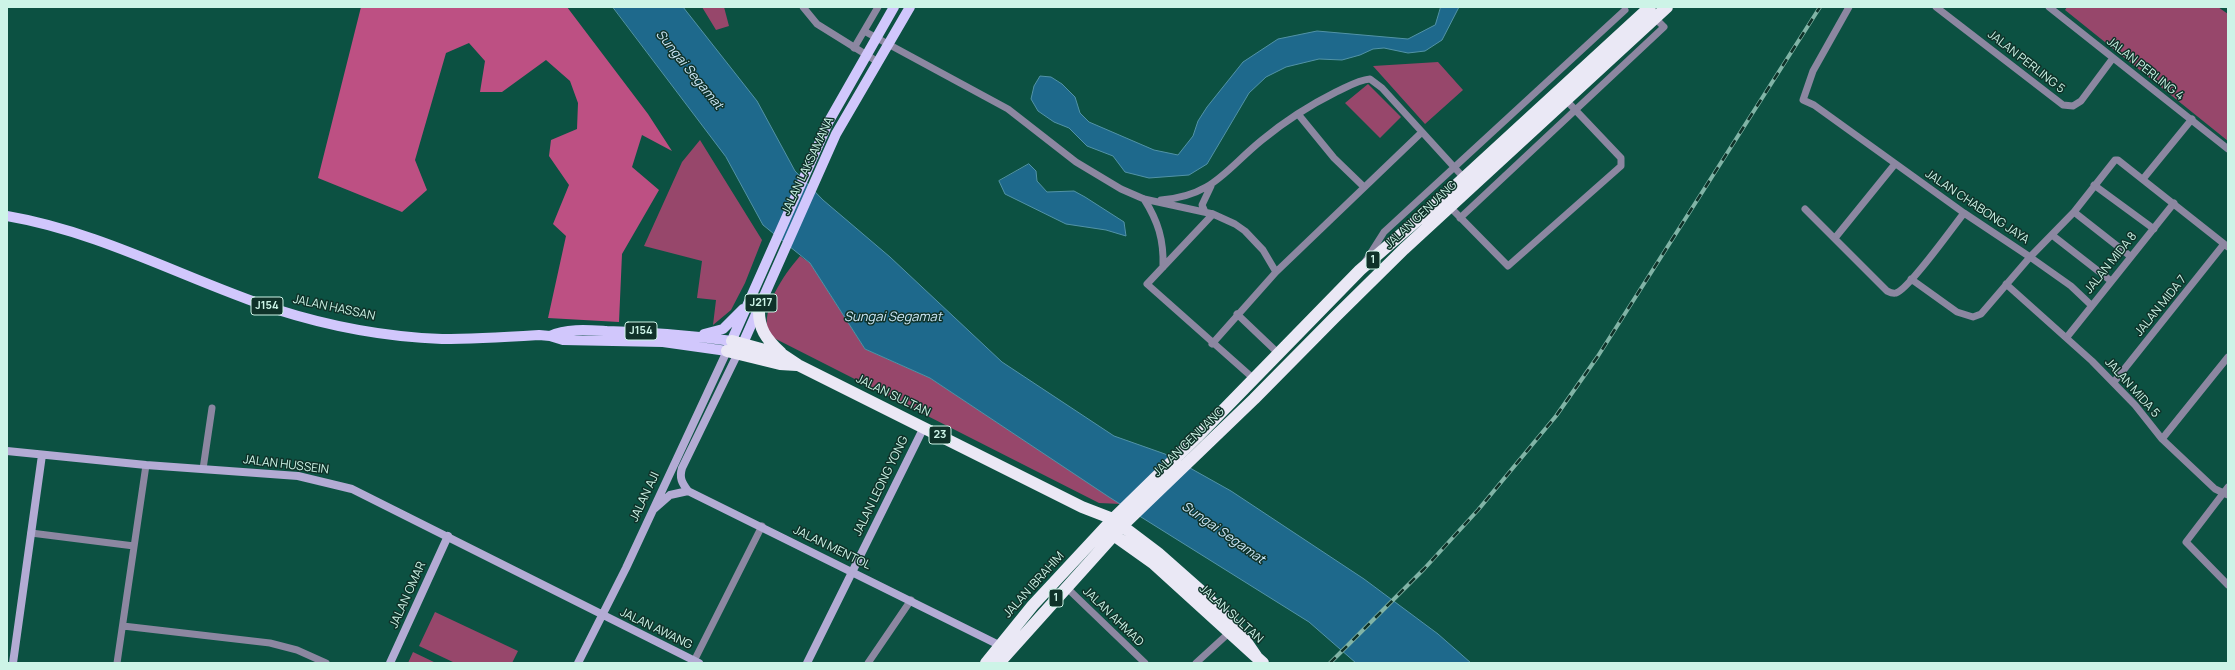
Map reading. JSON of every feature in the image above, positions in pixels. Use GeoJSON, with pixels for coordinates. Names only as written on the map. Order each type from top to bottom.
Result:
{"type":"FeatureCollection","features":[{"type":"Feature","properties":{"kind":"highway","name":"JALAN GENUANG"},"geometry":{"type":"LineString","coordinates":[[1203,440],[1254,379],[1360,270],[1464,178],[1635,20],[1667,7]]}},
{"type":"Feature","properties":{"kind":"highway","name":"JALAN GENUANG"},"geometry":{"type":"LineString","coordinates":[[1113,527],[1203,440],[1254,399],[1357,295],[1566,100],[1652,12]]}},
{"type":"Feature","properties":{"kind":"highway"},"geometry":{"type":"LineString","coordinates":[[1347,284],[1345,293],[1351,296],[1357,295]]}},
{"type":"Feature","properties":{"kind":"highway"},"geometry":{"type":"LineString","coordinates":[[755,304],[760,326],[764,335],[783,355]]}},
{"type":"Feature","properties":{"kind":"highway"},"geometry":{"type":"LineString","coordinates":[[1316,315],[1325,312],[1334,318]]}},
{"type":"Feature","properties":{"kind":"highway","name":"JALAN SULTAN"},"geometry":{"type":"LineString","coordinates":[[735,347],[783,355],[798,365],[1082,507],[1113,527],[1201,592],[1232,630],[1260,659]]}},
{"type":"Feature","properties":{"kind":"highway","name":"JALAN SULTAN"},"geometry":{"type":"LineString","coordinates":[[735,347],[780,364],[798,365]]}},
{"type":"Feature","properties":{"kind":"highway","name":"JALAN IBRAHIM"},"geometry":{"type":"LineString","coordinates":[[999,663],[1066,587],[1113,527]]}},
{"type":"Feature","properties":{"kind":"highway","name":"JALAN IBRAHIM"},"geometry":{"type":"LineString","coordinates":[[986,663],[999,645],[1113,527]]}},
{"type":"Feature","properties":{"kind":"main road","name":"JALAN LAKSAMANA"},"geometry":{"type":"LineString","coordinates":[[755,304],[769,259],[817,146],[894,7]]}},
{"type":"Feature","properties":{"kind":"main road","name":"JALAN LAKSAMANA"},"geometry":{"type":"LineString","coordinates":[[735,347],[755,304],[779,262],[827,152],[910,7]]}},
{"type":"Feature","properties":{"kind":"main road","name":"JALAN HASSAN"},"geometry":{"type":"LineString","coordinates":[[7,216],[52,225],[164,265],[260,303],[331,323],[388,333],[440,338],[550,336],[563,340],[663,342],[735,347]]}},
{"type":"Feature","properties":{"kind":"main road"},"geometry":{"type":"LineString","coordinates":[[695,336],[723,329],[755,304]]}},
{"type":"Feature","properties":{"kind":"main road","name":"JALAN HASSAN"},"geometry":{"type":"LineString","coordinates":[[550,336],[562,331],[594,330],[656,332],[695,336],[735,347]]}},
{"type":"Feature","properties":{"kind":"main road","name":"JALAN AJI"},"geometry":{"type":"LineString","coordinates":[[688,491],[681,481],[680,476],[682,468],[735,347]]}},
{"type":"Feature","properties":{"kind":"main road","name":"JALAN AJI"},"geometry":{"type":"LineString","coordinates":[[582,662],[654,509],[735,347]]}},
{"type":"Feature","properties":{"kind":"main road","name":"JALAN LEONG YONG"},"geometry":{"type":"LineString","coordinates":[[807,663],[924,427]]}},
{"type":"Feature","properties":{"kind":"main road","name":"JALAN HUSSEIN"},"geometry":{"type":"LineString","coordinates":[[7,451],[146,465],[298,476],[352,488],[603,616]]}},
{"type":"Feature","properties":{"kind":"main road"},"geometry":{"type":"LineString","coordinates":[[13,663],[42,455]]}},
{"type":"Feature","properties":{"kind":"main road"},"geometry":{"type":"LineString","coordinates":[[654,509],[670,495],[688,491]]}},
{"type":"Feature","properties":{"kind":"main road","name":"JALAN MENTOL"},"geometry":{"type":"LineString","coordinates":[[688,491],[762,526],[999,645]]}},
{"type":"Feature","properties":{"kind":"main road","name":"JALAN OMAR"},"geometry":{"type":"LineString","coordinates":[[390,663],[448,536]]}},
{"type":"Feature","properties":{"kind":"main road","name":"JALAN AWANG"},"geometry":{"type":"LineString","coordinates":[[603,616],[695,662]]}},
{"type":"Feature","properties":{"kind":"street"},"geometry":{"type":"LineString","coordinates":[[803,7],[817,24],[878,62]]}},
{"type":"Feature","properties":{"kind":"street"},"geometry":{"type":"LineString","coordinates":[[854,48],[878,7]]}},
{"type":"Feature","properties":{"kind":"street","name":"JALAN CHABONG JAYA"},"geometry":{"type":"LineString","coordinates":[[1849,7],[1813,71],[1803,100],[1814,105],[1964,213],[2030,257],[1980,314],[1973,317],[1957,312],[1912,279]]}},
{"type":"Feature","properties":{"kind":"street","name":"JALAN PERLING 5"},"geometry":{"type":"LineString","coordinates":[[1936,7],[2063,105],[2073,106],[2081,101],[2113,58]]}},
{"type":"Feature","properties":{"kind":"street","name":"JALAN PERLING 4"},"geometry":{"type":"LineString","coordinates":[[2049,7],[2228,149]]}},
{"type":"Feature","properties":{"kind":"street"},"geometry":{"type":"LineString","coordinates":[[2057,14],[2061,7]]}},
{"type":"Feature","properties":{"kind":"street"},"geometry":{"type":"LineString","coordinates":[[1360,270],[1384,232],[1623,8],[1635,20]]}},
{"type":"Feature","properties":{"kind":"street"},"geometry":{"type":"LineString","coordinates":[[1460,218],[1664,27],[1652,12]]}},
{"type":"Feature","properties":{"kind":"street"},"geometry":{"type":"LineString","coordinates":[[864,30],[878,36],[1008,109],[1096,175],[1144,198],[1179,208],[1213,214],[1245,231],[1263,250],[1276,272]]}},
{"type":"Feature","properties":{"kind":"street"},"geometry":{"type":"LineString","coordinates":[[1158,201],[1189,196],[1211,186],[1263,139],[1298,114],[1326,97],[1363,80],[1370,79],[1379,85],[1464,178]]}},
{"type":"Feature","properties":{"kind":"street"},"geometry":{"type":"LineString","coordinates":[[1450,208],[1505,265],[1512,265],[1621,166],[1621,158],[1557,91]]}},
{"type":"Feature","properties":{"kind":"street"},"geometry":{"type":"LineString","coordinates":[[1298,114],[1334,158],[1364,187]]}},
{"type":"Feature","properties":{"kind":"street"},"geometry":{"type":"LineString","coordinates":[[2143,179],[2192,119]]}},
{"type":"Feature","properties":{"kind":"street"},"geometry":{"type":"LineString","coordinates":[[1212,344],[1237,314],[1276,272],[1422,132]]}},
{"type":"Feature","properties":{"kind":"street"},"geometry":{"type":"LineString","coordinates":[[2091,305],[2071,286],[2030,257],[2074,212],[2115,160],[2118,160],[2174,203],[2226,246]]}},
{"type":"Feature","properties":{"kind":"street"},"geometry":{"type":"LineString","coordinates":[[1834,238],[1895,164]]}},
{"type":"Feature","properties":{"kind":"street"},"geometry":{"type":"LineString","coordinates":[[2094,185],[2154,229]]}},
{"type":"Feature","properties":{"kind":"street"},"geometry":{"type":"LineString","coordinates":[[1205,212],[1202,205],[1211,186]]}},
{"type":"Feature","properties":{"kind":"street"},"geometry":{"type":"LineString","coordinates":[[1144,198],[1154,214],[1161,233],[1164,251],[1163,266]]}},
{"type":"Feature","properties":{"kind":"street","name":"JALAN MIDA 8"},"geometry":{"type":"LineString","coordinates":[[2067,337],[2130,256],[2154,229],[2174,203]]}},
{"type":"Feature","properties":{"kind":"street"},"geometry":{"type":"LineString","coordinates":[[1804,209],[1886,292],[1896,293],[1912,279],[1964,213]]}},
{"type":"Feature","properties":{"kind":"street"},"geometry":{"type":"LineString","coordinates":[[2074,212],[2130,256]]}},
{"type":"Feature","properties":{"kind":"street"},"geometry":{"type":"LineString","coordinates":[[1213,214],[1146,284],[1212,344],[1254,379]]}},
{"type":"Feature","properties":{"kind":"street"},"geometry":{"type":"LineString","coordinates":[[2052,235],[2111,281]]}},
{"type":"Feature","properties":{"kind":"street","name":"JALAN MIDA 7"},"geometry":{"type":"LineString","coordinates":[[2114,382],[2226,246]]}},
{"type":"Feature","properties":{"kind":"street","name":"JALAN MIDA 5"},"geometry":{"type":"LineString","coordinates":[[2006,284],[2067,337],[2114,382],[2162,439],[2228,357]]}},
{"type":"Feature","properties":{"kind":"street"},"geometry":{"type":"LineString","coordinates":[[1237,314],[1279,354]]}},
{"type":"Feature","properties":{"kind":"street"},"geometry":{"type":"LineString","coordinates":[[203,469],[212,408]]}},
{"type":"Feature","properties":{"kind":"street"},"geometry":{"type":"LineString","coordinates":[[2162,439],[2215,489],[2227,492],[2186,542],[2228,585]]}},
{"type":"Feature","properties":{"kind":"street"},"geometry":{"type":"LineString","coordinates":[[117,663],[146,465]]}},
{"type":"Feature","properties":{"kind":"street"},"geometry":{"type":"LineString","coordinates":[[695,662],[762,526]]}},
{"type":"Feature","properties":{"kind":"street"},"geometry":{"type":"LineString","coordinates":[[31,533],[134,546]]}},
{"type":"Feature","properties":{"kind":"street","name":"JALAN AHMAD"},"geometry":{"type":"LineString","coordinates":[[1066,587],[1145,663]]}},
{"type":"Feature","properties":{"kind":"street"},"geometry":{"type":"LineString","coordinates":[[868,663],[911,600]]}},
{"type":"Feature","properties":{"kind":"street"},"geometry":{"type":"LineString","coordinates":[[123,626],[270,643],[297,650],[326,663]]}},
{"type":"Feature","properties":{"kind":"street"},"geometry":{"type":"LineString","coordinates":[[1196,663],[1232,630]]}},
{"type":"Feature","properties":{"kind":"shaded area"},"geometry":{"type":"Polygon","coordinates":[[[361,7],[567,7],[648,114],[672,151],[642,135],[632,167],[659,190],[622,254],[619,322],[548,318],[566,236],[553,224],[569,185],[549,156],[551,140],[577,129],[578,103],[570,81],[546,60],[502,92],[480,92],[485,61],[469,43],[446,53],[415,160],[427,190],[402,212],[318,178],[361,7]]]}},
{"type":"Feature","properties":{"kind":"shaded area"},"geometry":{"type":"Polygon","coordinates":[[[702,7],[724,7],[729,26],[716,30],[702,7]]]}},
{"type":"Feature","properties":{"kind":"shaded area"},"geometry":{"type":"Polygon","coordinates":[[[2067,7],[2218,7],[2228,14],[2228,141],[2065,10],[2067,7]]]}},
{"type":"Feature","properties":{"kind":"shaded area"},"geometry":{"type":"Polygon","coordinates":[[[1438,62],[1463,90],[1425,124],[1373,66],[1438,62]]]}},
{"type":"Feature","properties":{"kind":"shaded area"},"geometry":{"type":"Polygon","coordinates":[[[1368,84],[1401,117],[1380,138],[1345,103],[1368,84]]]}},
{"type":"Feature","properties":{"kind":"shaded area"},"geometry":{"type":"Polygon","coordinates":[[[700,140],[762,240],[745,283],[731,310],[713,325],[716,300],[697,298],[702,261],[644,246],[682,162],[700,140]]]}},
{"type":"Feature","properties":{"kind":"shaded area"},"geometry":{"type":"Polygon","coordinates":[[[800,256],[810,263],[865,349],[930,378],[1121,504],[1099,503],[768,335],[768,314],[775,292],[800,256]]]}},
{"type":"Feature","properties":{"kind":"shaded area"},"geometry":{"type":"Polygon","coordinates":[[[435,612],[518,651],[512,663],[455,663],[419,646],[435,612]]]}},
{"type":"Feature","properties":{"kind":"shaded area"},"geometry":{"type":"Polygon","coordinates":[[[413,652],[436,663],[408,663],[413,652]]]}},
{"type":"Feature","properties":{"kind":"water","name":"Sungai Segamat"},"geometry":{"type":"Polygon","coordinates":[[[613,7],[683,7],[757,101],[795,171],[823,200],[890,257],[1002,362],[1114,436],[1165,454],[1231,491],[1364,579],[1438,634],[1471,663],[1356,663],[1309,622],[1109,497],[930,378],[865,349],[810,263],[763,225],[726,157],[613,7]]]}},
{"type":"Feature","properties":{"kind":"water"},"geometry":{"type":"Polygon","coordinates":[[[1441,7],[1459,7],[1442,40],[1425,51],[1408,53],[1384,48],[1373,49],[1360,55],[1342,60],[1319,59],[1286,67],[1266,77],[1249,93],[1207,164],[1189,175],[1149,178],[1125,172],[1113,156],[1087,146],[1069,128],[1054,122],[1038,111],[1031,99],[1034,86],[1040,76],[1051,77],[1062,84],[1075,97],[1080,113],[1089,122],[1154,150],[1178,155],[1193,136],[1198,121],[1207,107],[1243,62],[1278,39],[1317,31],[1408,39],[1435,25],[1441,7]]]}},
{"type":"Feature","properties":{"kind":"water"},"geometry":{"type":"Polygon","coordinates":[[[1029,164],[1036,171],[1037,181],[1047,192],[1074,191],[1085,197],[1124,222],[1126,236],[1106,230],[1066,224],[1005,194],[999,181],[1029,164]]]}},
{"type":"Feature","properties":{"kind":"railway"},"geometry":{"type":"LineString","coordinates":[[1330,663],[1424,569],[1478,510],[1556,416],[1598,356],[1820,7]]}}]}
